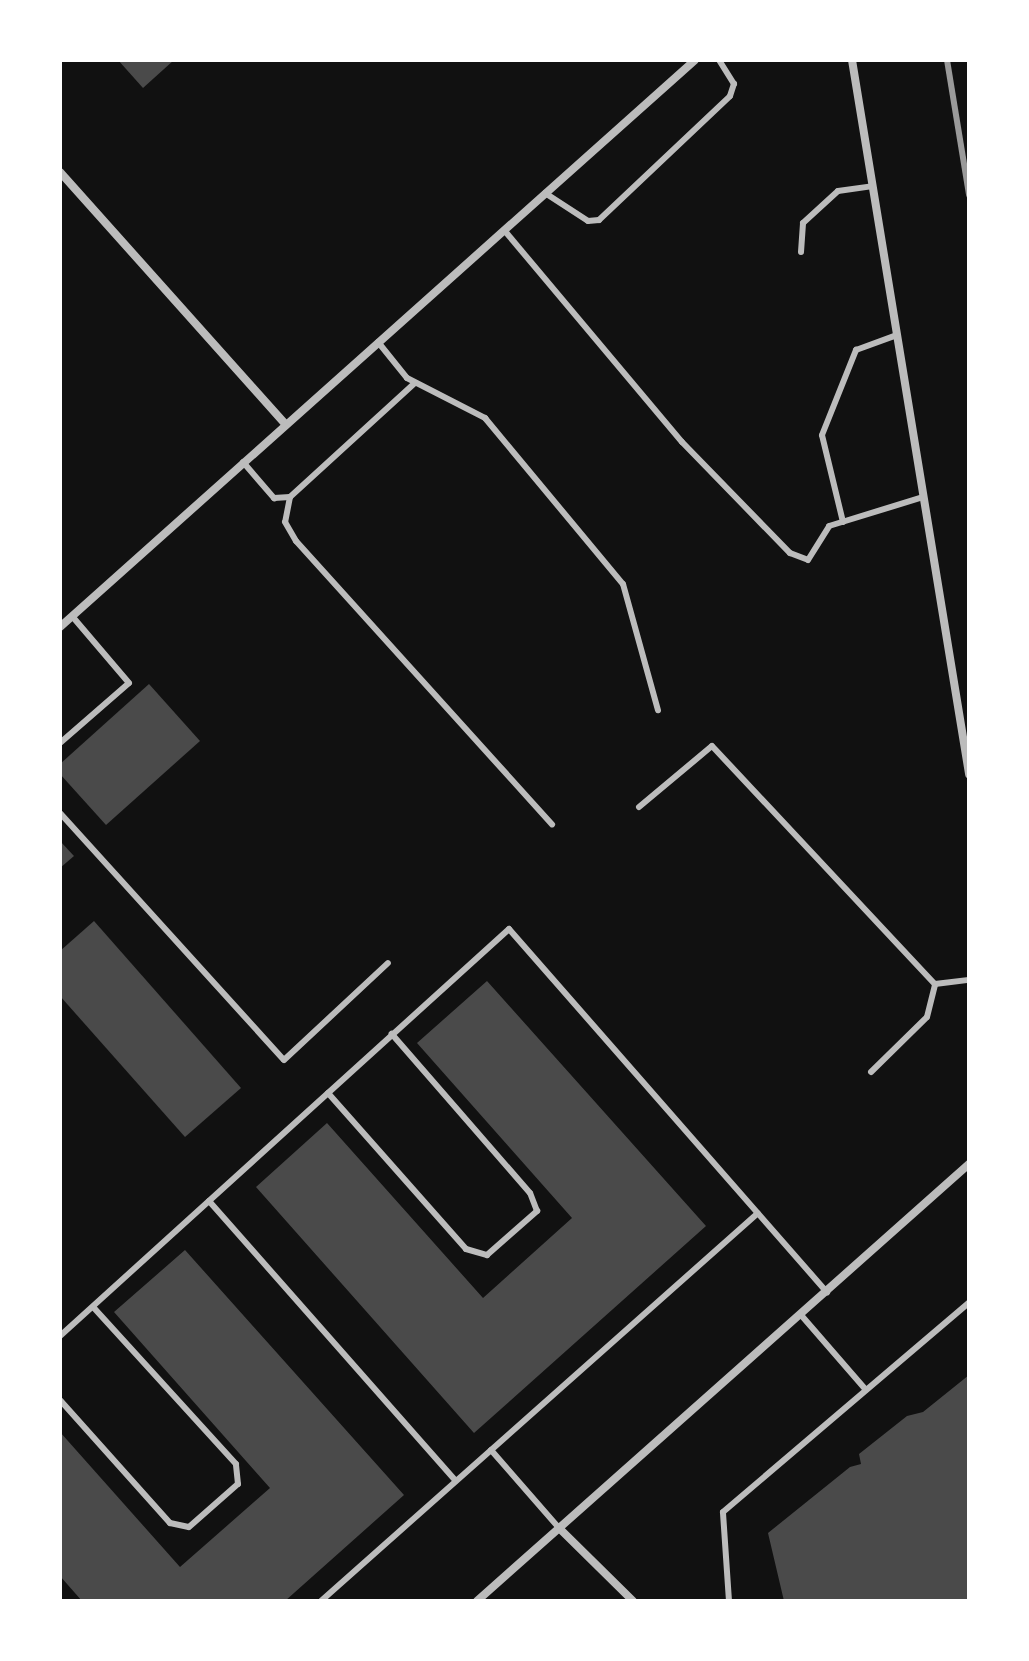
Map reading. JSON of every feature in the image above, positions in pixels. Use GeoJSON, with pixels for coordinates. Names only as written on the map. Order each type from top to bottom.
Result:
{"type":"FeatureCollection","features":[{"type":"Feature","properties":{"kind":"street"},"geometry":{"type":"LineString","coordinates":[[60,627],[695,60]]}},
{"type":"Feature","properties":{"kind":"street"},"geometry":{"type":"LineString","coordinates":[[852,60],[969,774]]}},
{"type":"Feature","properties":{"kind":"street"},"geometry":{"type":"LineString","coordinates":[[60,172],[285,424]]}},
{"type":"Feature","properties":{"kind":"street"},"geometry":{"type":"LineString","coordinates":[[477,1601],[969,1164]]}},
{"type":"Feature","properties":{"kind":"street"},"geometry":{"type":"LineString","coordinates":[[559,1528],[633,1601]]}},
{"type":"Feature","properties":{"kind":"lane"},"geometry":{"type":"LineString","coordinates":[[545,193],[588,221],[599,220],[730,96],[734,84],[719,60]]}},
{"type":"Feature","properties":{"kind":"lane"},"geometry":{"type":"LineString","coordinates":[[801,252],[803,223],[838,191],[873,186]]}},
{"type":"Feature","properties":{"kind":"lane"},"geometry":{"type":"LineString","coordinates":[[504,230],[760,528],[790,553],[808,560],[829,526],[923,497]]}},
{"type":"Feature","properties":{"kind":"lane"},"geometry":{"type":"LineString","coordinates":[[843,522],[822,435],[856,350],[897,335]]}},
{"type":"Feature","properties":{"kind":"lane"},"geometry":{"type":"LineString","coordinates":[[378,342],[415,383],[485,418],[623,584],[658,710]]}},
{"type":"Feature","properties":{"kind":"lane"},"geometry":{"type":"LineString","coordinates":[[415,383],[290,497],[285,522],[296,541],[552,824]]}},
{"type":"Feature","properties":{"kind":"lane"},"geometry":{"type":"LineString","coordinates":[[243,462],[274,498],[290,497]]}},
{"type":"Feature","properties":{"kind":"lane"},"geometry":{"type":"LineString","coordinates":[[60,743],[129,683],[72,616]]}},
{"type":"Feature","properties":{"kind":"lane"},"geometry":{"type":"LineString","coordinates":[[639,807],[712,746],[935,984]]}},
{"type":"Feature","properties":{"kind":"lane"},"geometry":{"type":"LineString","coordinates":[[60,813],[284,1060],[388,963]]}},
{"type":"Feature","properties":{"kind":"lane"},"geometry":{"type":"LineString","coordinates":[[60,1336],[509,929],[827,1292]]}},
{"type":"Feature","properties":{"kind":"lane"},"geometry":{"type":"LineString","coordinates":[[935,984],[969,980]]}},
{"type":"Feature","properties":{"kind":"lane"},"geometry":{"type":"LineString","coordinates":[[871,1072],[927,1017],[935,984]]}},
{"type":"Feature","properties":{"kind":"lane"},"geometry":{"type":"LineString","coordinates":[[328,1093],[466,1249],[487,1255],[537,1211],[530,1193],[392,1034]]}},
{"type":"Feature","properties":{"kind":"lane"},"geometry":{"type":"LineString","coordinates":[[209,1201],[456,1481]]}},
{"type":"Feature","properties":{"kind":"lane"},"geometry":{"type":"LineString","coordinates":[[321,1601],[758,1213]]}},
{"type":"Feature","properties":{"kind":"lane"},"geometry":{"type":"LineString","coordinates":[[729,1601],[723,1512],[969,1303]]}},
{"type":"Feature","properties":{"kind":"lane"},"geometry":{"type":"LineString","coordinates":[[60,1400],[170,1523],[189,1527],[238,1484],[236,1464],[93,1307]]}},
{"type":"Feature","properties":{"kind":"lane"},"geometry":{"type":"LineString","coordinates":[[801,1315],[866,1390]]}},
{"type":"Feature","properties":{"kind":"lane"},"geometry":{"type":"LineString","coordinates":[[491,1450],[559,1528]]}},
{"type":"Feature","properties":{"kind":"building"},"geometry":{"type":"Polygon","coordinates":[[[118,60],[174,60],[143,88],[118,60]]]}},
{"type":"Feature","properties":{"kind":"building"},"geometry":{"type":"Polygon","coordinates":[[[149,684],[200,741],[106,825],[60,774],[60,764],[149,684]]]}},
{"type":"Feature","properties":{"kind":"building"},"geometry":{"type":"Polygon","coordinates":[[[60,841],[74,856],[60,868],[60,841]]]}},
{"type":"Feature","properties":{"kind":"building"},"geometry":{"type":"Polygon","coordinates":[[[94,921],[241,1088],[185,1137],[60,996],[60,951],[94,921]]]}},
{"type":"Feature","properties":{"kind":"building"},"geometry":{"type":"Polygon","coordinates":[[[487,981],[706,1226],[474,1433],[256,1187],[327,1123],[483,1298],[572,1218],[417,1043],[487,981]]]}},
{"type":"Feature","properties":{"kind":"building"},"geometry":{"type":"Polygon","coordinates":[[[185,1250],[404,1495],[285,1601],[82,1601],[60,1576],[60,1432],[180,1567],[270,1488],[114,1312],[185,1250]]]}},
{"type":"Feature","properties":{"kind":"building"},"geometry":{"type":"Polygon","coordinates":[[[969,1375],[969,1601],[784,1601],[768,1533],[850,1467],[861,1464],[859,1454],[907,1416],[923,1412],[969,1375]]]}},
{"type":"Feature","properties":{"kind":"railway"},"geometry":{"type":"LineString","coordinates":[[947,60],[969,195]]}}]}
